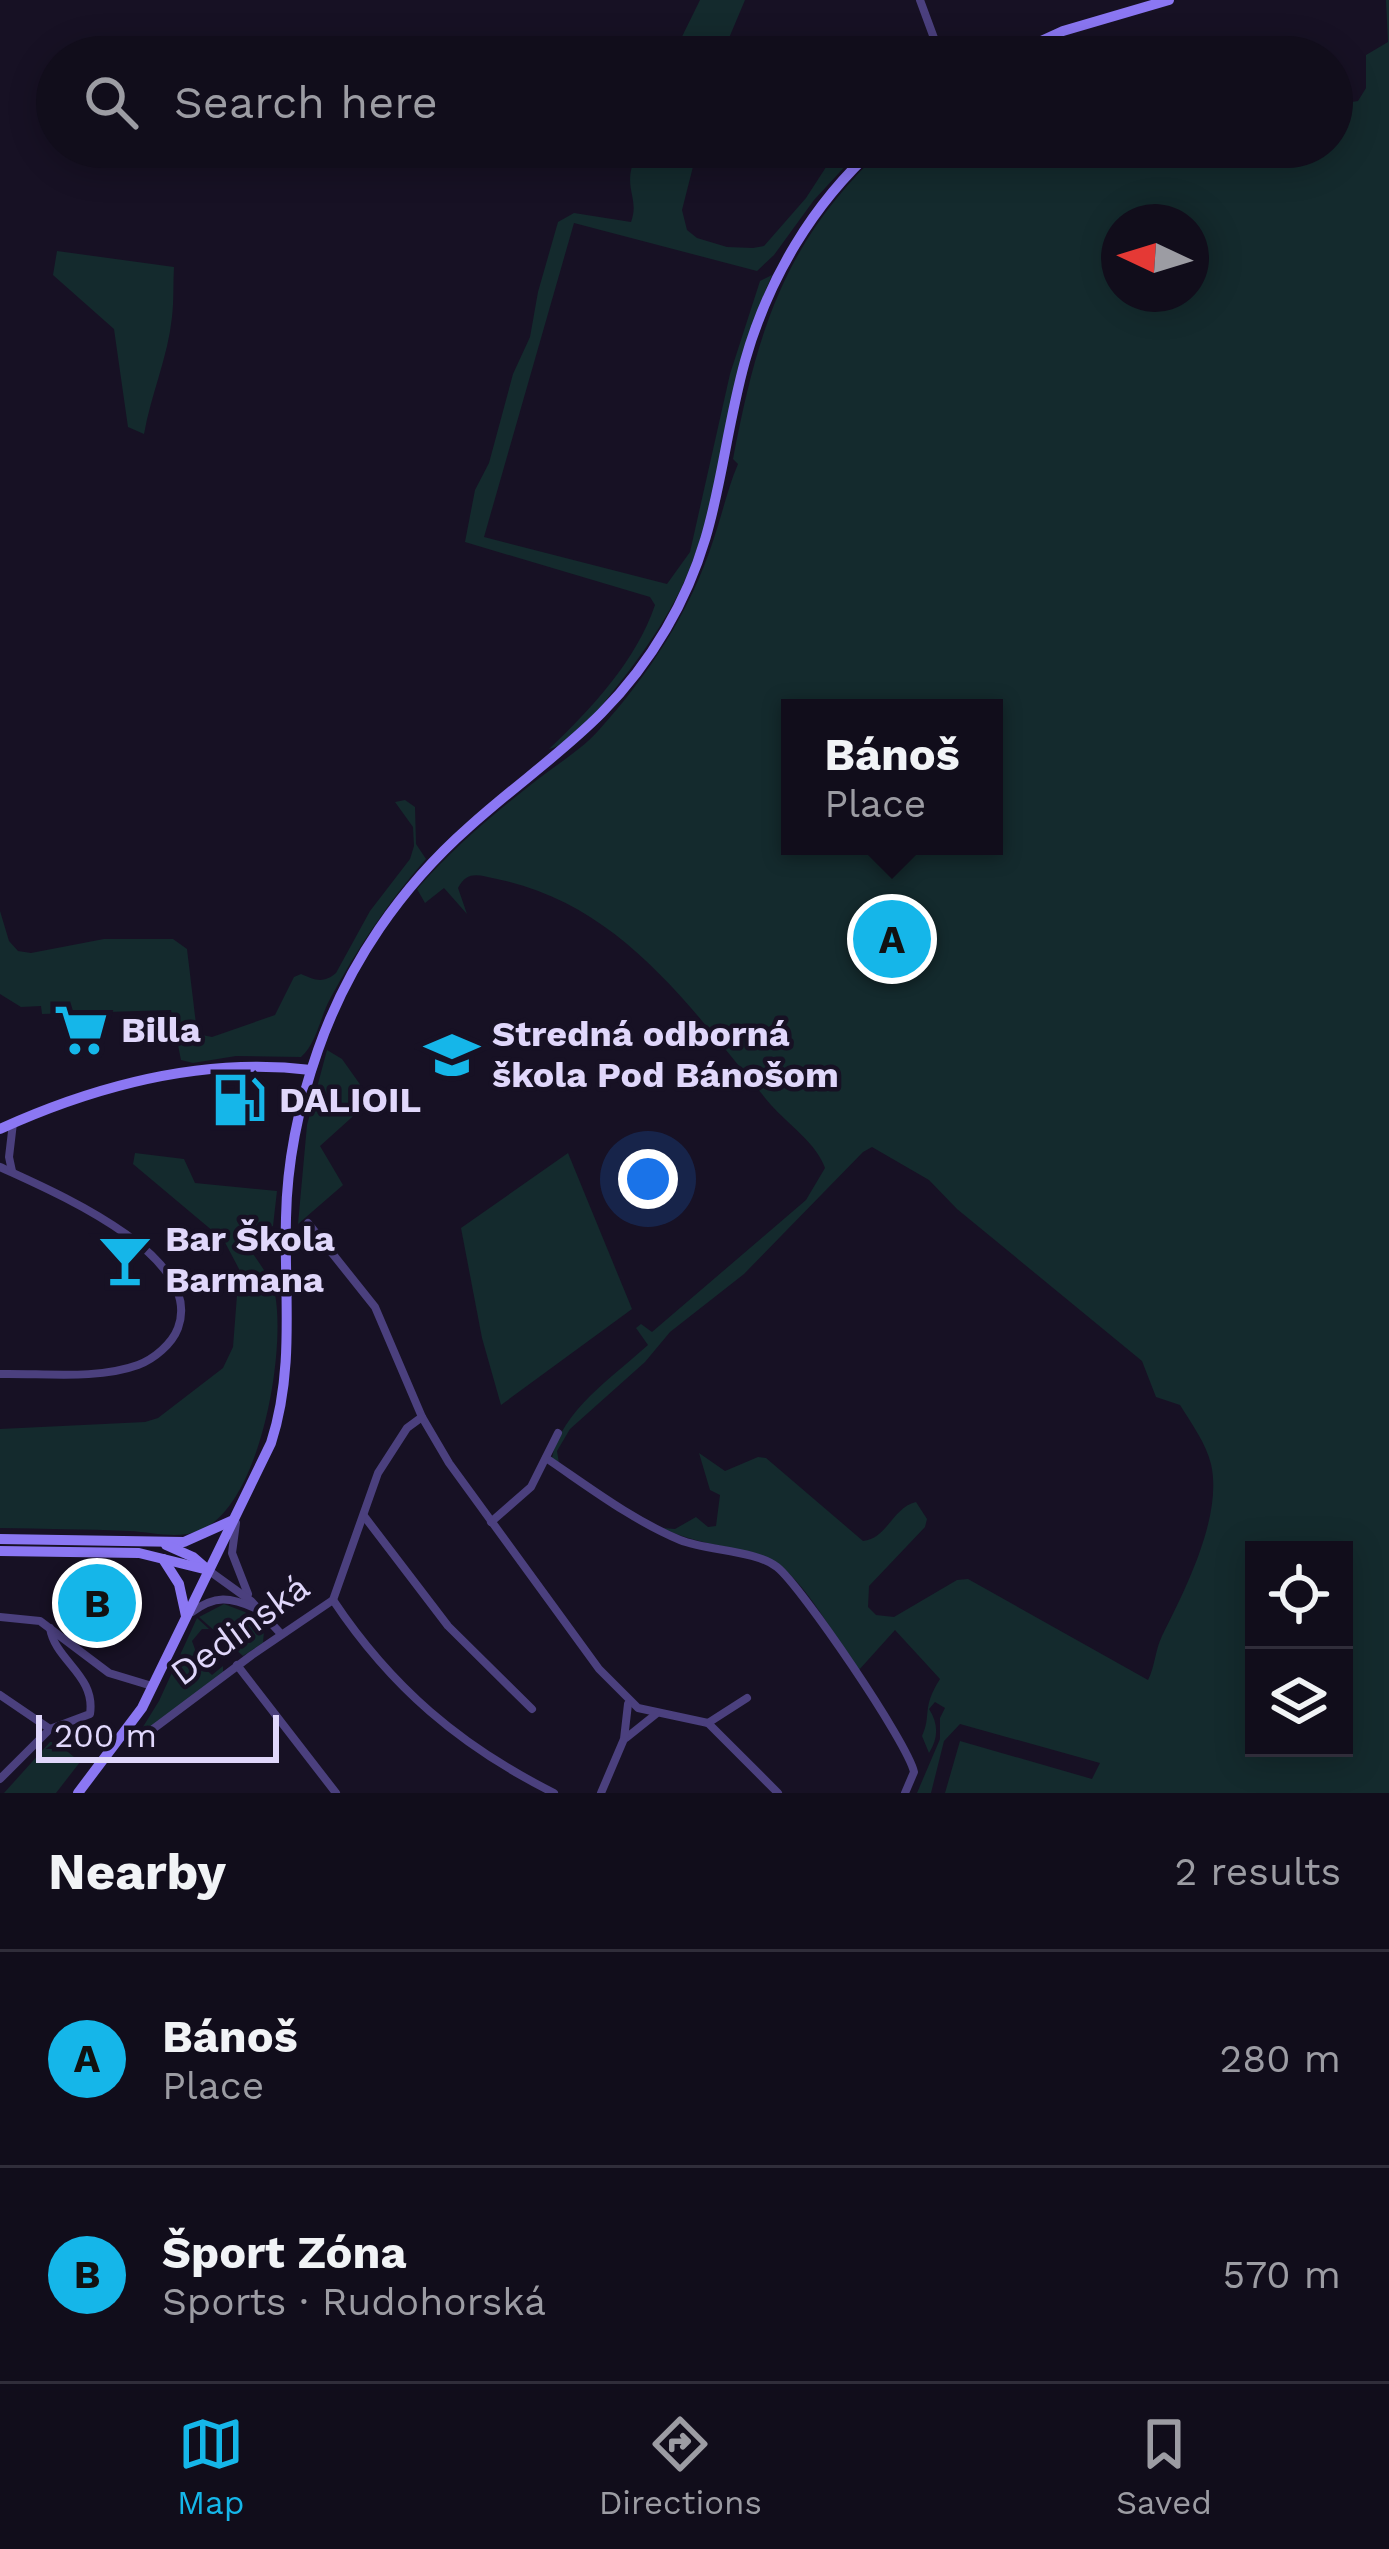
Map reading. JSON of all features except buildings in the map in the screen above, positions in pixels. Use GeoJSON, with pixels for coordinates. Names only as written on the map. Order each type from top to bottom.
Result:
{"type":"FeatureCollection","features":[{"type":"Feature","properties":{"kind":"street"},"geometry":{"type":"LineString","coordinates":[[920,0],[933,36]]}},
{"type":"Feature","properties":{"kind":"street"},"geometry":{"type":"LineString","coordinates":[[1052,36],[1168,0]]}},
{"type":"Feature","properties":{"kind":"street"},"geometry":{"type":"LineString","coordinates":[[78,1793],[129,1729],[154,1686],[264,1461],[282,1405],[288,1342],[287,1185],[296,1125],[311,1070],[349,979],[401,899],[468,828],[602,716],[654,648],[691,580],[716,508],[745,364],[772,287],[809,223],[857,168]]}},
{"type":"Feature","properties":{"kind":"street"},"geometry":{"type":"LineString","coordinates":[[0,1129],[118,1084],[245,1067],[311,1070]]}},
{"type":"Feature","properties":{"kind":"street"},"geometry":{"type":"LineString","coordinates":[[12,1173],[9,1157],[14,1123]]}},
{"type":"Feature","properties":{"kind":"street"},"geometry":{"type":"LineString","coordinates":[[0,1167],[100,1217],[160,1263],[180,1294],[180,1322],[174,1336],[142,1364],[116,1370],[0,1374]]}},
{"type":"Feature","properties":{"kind":"street"},"geometry":{"type":"LineString","coordinates":[[308,1223],[375,1307],[422,1418],[584,1649],[628,1702],[656,1714],[708,1723],[778,1793]]}},
{"type":"Feature","properties":{"kind":"street","name":"Dedinská"},"geometry":{"type":"LineString","coordinates":[[133,1744],[333,1600],[378,1473],[407,1428],[422,1418]]}},
{"type":"Feature","properties":{"kind":"street"},"geometry":{"type":"LineString","coordinates":[[491,1522],[531,1487],[558,1433]]}},
{"type":"Feature","properties":{"kind":"street"},"geometry":{"type":"LineString","coordinates":[[546,1459],[662,1532],[693,1545],[772,1563],[834,1640],[906,1748],[914,1772],[905,1793]]}},
{"type":"Feature","properties":{"kind":"street"},"geometry":{"type":"LineString","coordinates":[[0,1539],[112,1538],[161,1543],[197,1539],[238,1515]]}},
{"type":"Feature","properties":{"kind":"street"},"geometry":{"type":"LineString","coordinates":[[238,1515],[232,1553],[251,1601]]}},
{"type":"Feature","properties":{"kind":"street"},"geometry":{"type":"LineString","coordinates":[[363,1515],[448,1626],[532,1709]]}},
{"type":"Feature","properties":{"kind":"street"},"geometry":{"type":"LineString","coordinates":[[161,1543],[193,1556],[251,1601],[280,1634]]}},
{"type":"Feature","properties":{"kind":"street"},"geometry":{"type":"LineString","coordinates":[[0,1552],[125,1552],[208,1570]]}},
{"type":"Feature","properties":{"kind":"street"},"geometry":{"type":"LineString","coordinates":[[163,1559],[178,1584],[186,1616]]}},
{"type":"Feature","properties":{"kind":"street"},"geometry":{"type":"LineString","coordinates":[[186,1616],[205,1603],[232,1598],[259,1610]]}},
{"type":"Feature","properties":{"kind":"street"},"geometry":{"type":"LineString","coordinates":[[333,1600],[404,1691],[487,1756],[554,1793]]}},
{"type":"Feature","properties":{"kind":"street"},"geometry":{"type":"LineString","coordinates":[[0,1617],[31,1618],[122,1680],[154,1686]]}},
{"type":"Feature","properties":{"kind":"street"},"geometry":{"type":"LineString","coordinates":[[0,1779],[50,1729],[90,1714],[88,1685],[55,1644],[50,1628]]}},
{"type":"Feature","properties":{"kind":"street"},"geometry":{"type":"LineString","coordinates":[[237,1665],[336,1793]]}},
{"type":"Feature","properties":{"kind":"street"},"geometry":{"type":"LineString","coordinates":[[0,1695],[50,1729]]}},
{"type":"Feature","properties":{"kind":"street"},"geometry":{"type":"LineString","coordinates":[[708,1723],[747,1698]]}},
{"type":"Feature","properties":{"kind":"street"},"geometry":{"type":"LineString","coordinates":[[601,1793],[624,1739],[628,1702]]}},
{"type":"Feature","properties":{"kind":"street"},"geometry":{"type":"LineString","coordinates":[[624,1739],[656,1714]]}},
{"type":"Feature","properties":{"kind":"green space"},"geometry":{"type":"Polygon","coordinates":[[[700,0],[745,0],[730,36],[682,36],[700,0]]]}},
{"type":"Feature","properties":{"kind":"green space"},"geometry":{"type":"Polygon","coordinates":[[[1389,0],[1389,1793],[945,1793],[960,1741],[1092,1779],[1100,1763],[960,1724],[944,1741],[931,1793],[917,1793],[940,1739],[945,1708],[935,1702],[929,1709],[936,1731],[929,1753],[922,1736],[931,1698],[940,1679],[895,1630],[858,1671],[816,1606],[776,1563],[662,1528],[675,1529],[696,1517],[708,1527],[716,1526],[720,1495],[710,1490],[699,1453],[725,1471],[766,1458],[863,1541],[878,1535],[901,1510],[916,1502],[927,1519],[925,1527],[869,1586],[868,1607],[876,1615],[894,1617],[957,1580],[968,1579],[1148,1680],[1207,1529],[1213,1484],[1202,1441],[1180,1405],[1156,1397],[1142,1361],[957,1209],[929,1180],[872,1147],[744,1274],[670,1332],[645,1362],[570,1429],[557,1451],[559,1463],[552,1458],[557,1441],[577,1410],[648,1345],[636,1328],[641,1324],[652,1332],[806,1200],[825,1168],[809,1143],[771,1105],[684,999],[619,937],[542,892],[497,879],[465,878],[458,888],[467,914],[444,888],[425,903],[417,889],[487,820],[591,738],[666,642],[704,567],[738,464],[733,459],[753,368],[781,289],[823,217],[865,168],[1353,168],[1353,102],[1366,88],[1366,55],[1388,42],[1389,0]]]}},
{"type":"Feature","properties":{"kind":"green space"},"geometry":{"type":"Polygon","coordinates":[[[632,168],[693,168],[682,210],[687,230],[727,247],[753,248],[764,246],[825,168],[844,168],[757,271],[574,223],[484,537],[667,584],[690,552],[730,374],[760,281],[772,275],[748,343],[707,518],[680,591],[648,645],[598,711],[575,735],[549,749],[624,665],[655,605],[650,597],[465,542],[475,490],[489,463],[513,374],[530,337],[558,222],[574,213],[631,222],[632,168]]]}},
{"type":"Feature","properties":{"kind":"green space"},"geometry":{"type":"Polygon","coordinates":[[[57,251],[174,267],[170,332],[144,434],[128,427],[114,329],[53,275],[57,251]]]}},
{"type":"Feature","properties":{"kind":"green space"},"geometry":{"type":"Polygon","coordinates":[[[405,800],[415,807],[416,844],[426,859],[362,944],[301,1057],[236,1056],[193,1063],[181,1060],[171,1010],[42,1014],[41,1006],[21,1007],[0,994],[0,911],[9,941],[18,951],[31,953],[104,939],[173,939],[187,949],[196,1024],[202,1035],[212,1037],[275,1015],[294,977],[301,974],[323,980],[336,973],[370,911],[410,859],[413,827],[395,802],[405,800]]]}},
{"type":"Feature","properties":{"kind":"green space"},"geometry":{"type":"Polygon","coordinates":[[[327,1050],[342,1059],[371,1100],[320,1146],[343,1185],[298,1224],[307,1125],[327,1050]]]}},
{"type":"Feature","properties":{"kind":"green space"},"geometry":{"type":"Polygon","coordinates":[[[135,1153],[184,1159],[195,1183],[277,1191],[273,1226],[252,1234],[248,1246],[273,1288],[277,1319],[272,1387],[254,1459],[222,1515],[192,1533],[0,1528],[0,1429],[158,1418],[223,1368],[233,1347],[239,1269],[219,1231],[214,1232],[133,1164],[135,1153]]]}},
{"type":"Feature","properties":{"kind":"green space"},"geometry":{"type":"Polygon","coordinates":[[[568,1153],[632,1309],[501,1405],[482,1338],[461,1228],[568,1153]]]}},
{"type":"Feature","properties":{"kind":"green space"},"geometry":{"type":"Polygon","coordinates":[[[224,1604],[245,1612],[264,1631],[263,1643],[243,1656],[199,1617],[224,1604]]]}},
{"type":"Feature","properties":{"kind":"green space"},"geometry":{"type":"Polygon","coordinates":[[[197,1618],[209,1629],[202,1629],[192,1641],[196,1652],[192,1657],[212,1675],[223,1666],[223,1674],[133,1743],[159,1701],[197,1618]]]}},
{"type":"Feature","properties":{"kind":"green space"},"geometry":{"type":"Polygon","coordinates":[[[50,1742],[80,1762],[56,1793],[4,1793],[50,1742]]]}},
{"type":"Feature","properties":{"kind":"place","name":"Bánoš"},"geometry":{"type":"Point","coordinates":[892,939]}},
{"type":"Feature","properties":{"kind":"place","name":"Billa"},"geometry":{"type":"Point","coordinates":[81,1030]}},
{"type":"Feature","properties":{"kind":"place","name":"Stredná odborná škola Pod Bánošom"},"geometry":{"type":"Point","coordinates":[452,1055]}},
{"type":"Feature","properties":{"kind":"place","name":"DALIOIL"},"geometry":{"type":"Point","coordinates":[239,1100]}},
{"type":"Feature","properties":{"kind":"place","name":"Bar Škola Barmana"},"geometry":{"type":"Point","coordinates":[125,1260]}},
{"type":"Feature","properties":{"kind":"place","name":"Šport Zóna"},"geometry":{"type":"Point","coordinates":[97,1603]}}]}
